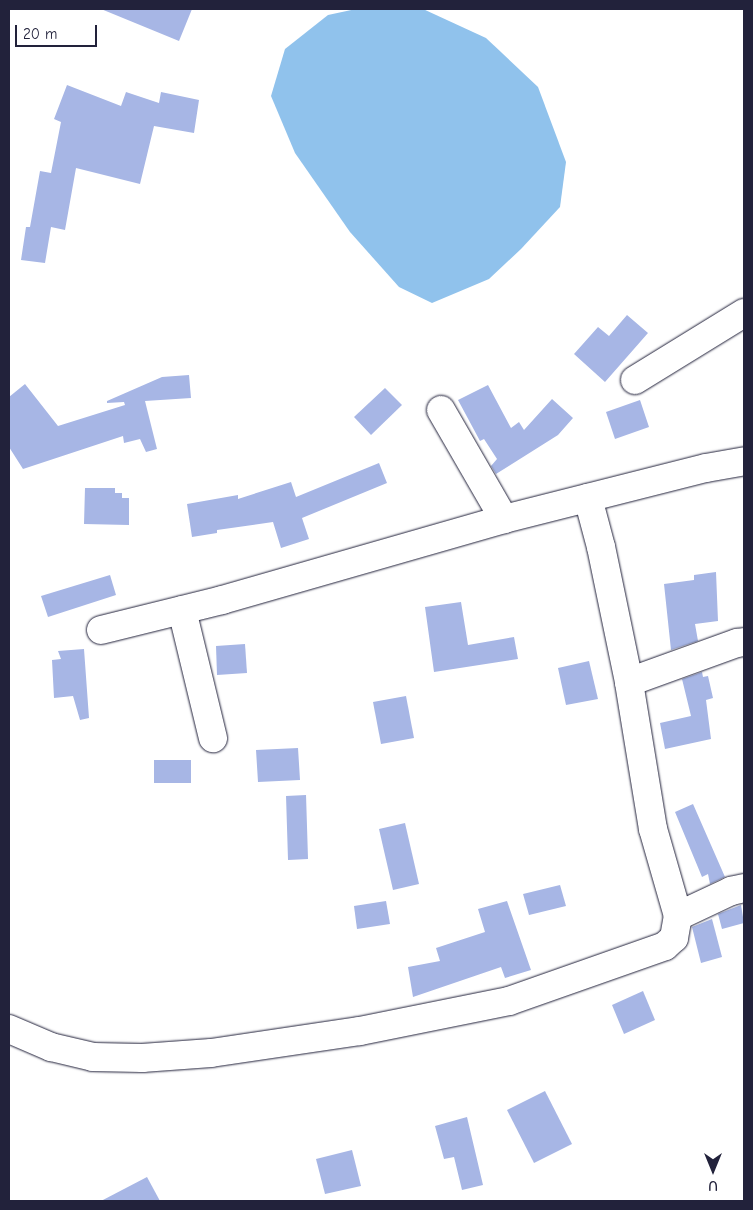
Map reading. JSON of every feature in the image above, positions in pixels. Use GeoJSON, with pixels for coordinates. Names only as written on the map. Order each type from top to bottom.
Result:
{"type":"FeatureCollection","features":[{"type":"Feature","properties":{"kind":"street"},"geometry":{"type":"LineString","coordinates":[[634,380],[744,313]]}},
{"type":"Feature","properties":{"kind":"street"},"geometry":{"type":"LineString","coordinates":[[441,410],[504,519]]}},
{"type":"Feature","properties":{"kind":"street"},"geometry":{"type":"LineString","coordinates":[[101,630],[182,610],[504,519],[706,468],[744,461]]}},
{"type":"Feature","properties":{"kind":"street"},"geometry":{"type":"LineString","coordinates":[[9,1029],[51,1047],[93,1057],[142,1058],[211,1053],[360,1031],[510,1002],[665,946],[674,938],[678,916],[654,829],[629,682],[601,547],[588,498]]}},
{"type":"Feature","properties":{"kind":"street"},"geometry":{"type":"LineString","coordinates":[[182,610],[213,738]]}},
{"type":"Feature","properties":{"kind":"street"},"geometry":{"type":"LineString","coordinates":[[629,682],[736,643],[744,642]]}},
{"type":"Feature","properties":{"kind":"street"},"geometry":{"type":"LineString","coordinates":[[678,916],[731,891],[744,888]]}},
{"type":"Feature","properties":{"kind":"water"},"geometry":{"type":"Polygon","coordinates":[[[356,9],[423,9],[486,38],[538,87],[566,162],[560,207],[521,249],[489,279],[432,303],[399,287],[350,232],[295,153],[271,96],[285,49],[328,15],[356,9]]]}},
{"type":"Feature","properties":{"kind":"building"},"geometry":{"type":"Polygon","coordinates":[[[101,9],[192,9],[179,41],[101,9]]]}},
{"type":"Feature","properties":{"kind":"building"},"geometry":{"type":"Polygon","coordinates":[[[67,85],[121,106],[126,92],[159,103],[161,92],[199,100],[194,133],[154,126],[140,184],[76,168],[65,230],[51,227],[45,263],[21,260],[26,227],[30,227],[40,171],[51,173],[61,122],[54,119],[67,85]]]}},
{"type":"Feature","properties":{"kind":"building"},"geometry":{"type":"Polygon","coordinates":[[[627,315],[648,333],[605,382],[574,354],[598,327],[609,336],[627,315]]]}},
{"type":"Feature","properties":{"kind":"building"},"geometry":{"type":"Polygon","coordinates":[[[189,375],[191,398],[145,401],[157,449],[146,452],[140,439],[124,443],[123,436],[23,469],[9,447],[9,397],[25,384],[58,426],[125,405],[124,402],[107,403],[107,401],[162,377],[189,375]]]}},
{"type":"Feature","properties":{"kind":"building"},"geometry":{"type":"Polygon","coordinates":[[[488,385],[511,428],[519,422],[524,430],[552,399],[573,418],[558,435],[496,474],[491,466],[497,459],[484,439],[480,441],[458,400],[488,385]]]}},
{"type":"Feature","properties":{"kind":"building"},"geometry":{"type":"Polygon","coordinates":[[[385,388],[402,405],[371,435],[354,417],[385,388]]]}},
{"type":"Feature","properties":{"kind":"building"},"geometry":{"type":"Polygon","coordinates":[[[640,400],[649,427],[615,439],[606,412],[640,400]]]}},
{"type":"Feature","properties":{"kind":"building"},"geometry":{"type":"Polygon","coordinates":[[[379,463],[387,483],[302,518],[309,539],[281,548],[273,522],[217,530],[217,533],[192,537],[187,504],[238,495],[238,499],[291,482],[296,497],[379,463]]]}},
{"type":"Feature","properties":{"kind":"building"},"geometry":{"type":"Polygon","coordinates":[[[85,488],[115,488],[115,493],[122,493],[122,498],[129,498],[129,525],[84,524],[85,488]]]}},
{"type":"Feature","properties":{"kind":"building"},"geometry":{"type":"Polygon","coordinates":[[[716,572],[718,621],[695,624],[698,641],[671,650],[664,584],[694,580],[694,575],[716,572]]]}},
{"type":"Feature","properties":{"kind":"building"},"geometry":{"type":"Polygon","coordinates":[[[110,575],[116,595],[48,617],[41,596],[110,575]]]}},
{"type":"Feature","properties":{"kind":"building"},"geometry":{"type":"Polygon","coordinates":[[[461,602],[468,645],[514,637],[518,659],[434,672],[425,607],[461,602]]]}},
{"type":"Feature","properties":{"kind":"building"},"geometry":{"type":"Polygon","coordinates":[[[245,644],[247,673],[217,675],[216,646],[245,644]]]}},
{"type":"Feature","properties":{"kind":"building"},"geometry":{"type":"Polygon","coordinates":[[[84,649],[89,718],[80,720],[73,696],[54,698],[52,660],[61,659],[58,651],[84,649]]]}},
{"type":"Feature","properties":{"kind":"building"},"geometry":{"type":"Polygon","coordinates":[[[589,661],[598,699],[566,705],[558,668],[589,661]]]}},
{"type":"Feature","properties":{"kind":"building"},"geometry":{"type":"Polygon","coordinates":[[[702,672],[703,677],[708,676],[713,698],[706,700],[711,739],[665,749],[660,723],[691,716],[682,679],[702,672]]]}},
{"type":"Feature","properties":{"kind":"building"},"geometry":{"type":"Polygon","coordinates":[[[406,696],[414,738],[381,744],[373,702],[406,696]]]}},
{"type":"Feature","properties":{"kind":"building"},"geometry":{"type":"Polygon","coordinates":[[[298,748],[300,780],[258,782],[256,750],[298,748]]]}},
{"type":"Feature","properties":{"kind":"building"},"geometry":{"type":"Polygon","coordinates":[[[154,760],[191,760],[191,783],[154,783],[154,760]]]}},
{"type":"Feature","properties":{"kind":"building"},"geometry":{"type":"Polygon","coordinates":[[[306,795],[308,859],[288,860],[286,796],[306,795]]]}},
{"type":"Feature","properties":{"kind":"building"},"geometry":{"type":"Polygon","coordinates":[[[693,804],[725,877],[710,884],[708,874],[702,877],[675,812],[693,804]]]}},
{"type":"Feature","properties":{"kind":"building"},"geometry":{"type":"Polygon","coordinates":[[[405,823],[419,884],[393,890],[379,829],[405,823]]]}},
{"type":"Feature","properties":{"kind":"building"},"geometry":{"type":"Polygon","coordinates":[[[560,885],[566,906],[529,915],[523,894],[560,885]]]}},
{"type":"Feature","properties":{"kind":"building"},"geometry":{"type":"Polygon","coordinates":[[[386,901],[390,924],[357,929],[354,906],[386,901]]]}},
{"type":"Feature","properties":{"kind":"building"},"geometry":{"type":"Polygon","coordinates":[[[507,901],[531,970],[505,978],[501,967],[413,997],[408,967],[440,961],[436,948],[485,932],[478,909],[507,901]]]}},
{"type":"Feature","properties":{"kind":"building"},"geometry":{"type":"Polygon","coordinates":[[[741,905],[744,923],[722,929],[718,914],[741,905]]]}},
{"type":"Feature","properties":{"kind":"building"},"geometry":{"type":"Polygon","coordinates":[[[712,919],[722,957],[701,963],[692,927],[712,919]]]}},
{"type":"Feature","properties":{"kind":"building"},"geometry":{"type":"Polygon","coordinates":[[[643,991],[655,1020],[624,1034],[612,1005],[643,991]]]}},
{"type":"Feature","properties":{"kind":"building"},"geometry":{"type":"Polygon","coordinates":[[[545,1091],[572,1144],[534,1163],[507,1110],[545,1091]]]}},
{"type":"Feature","properties":{"kind":"building"},"geometry":{"type":"Polygon","coordinates":[[[467,1117],[483,1185],[462,1190],[454,1157],[444,1159],[435,1126],[467,1117]]]}},
{"type":"Feature","properties":{"kind":"building"},"geometry":{"type":"Polygon","coordinates":[[[352,1150],[361,1186],[325,1194],[316,1159],[352,1150]]]}},
{"type":"Feature","properties":{"kind":"building"},"geometry":{"type":"Polygon","coordinates":[[[147,1177],[160,1201],[101,1201],[147,1177]]]}}]}
